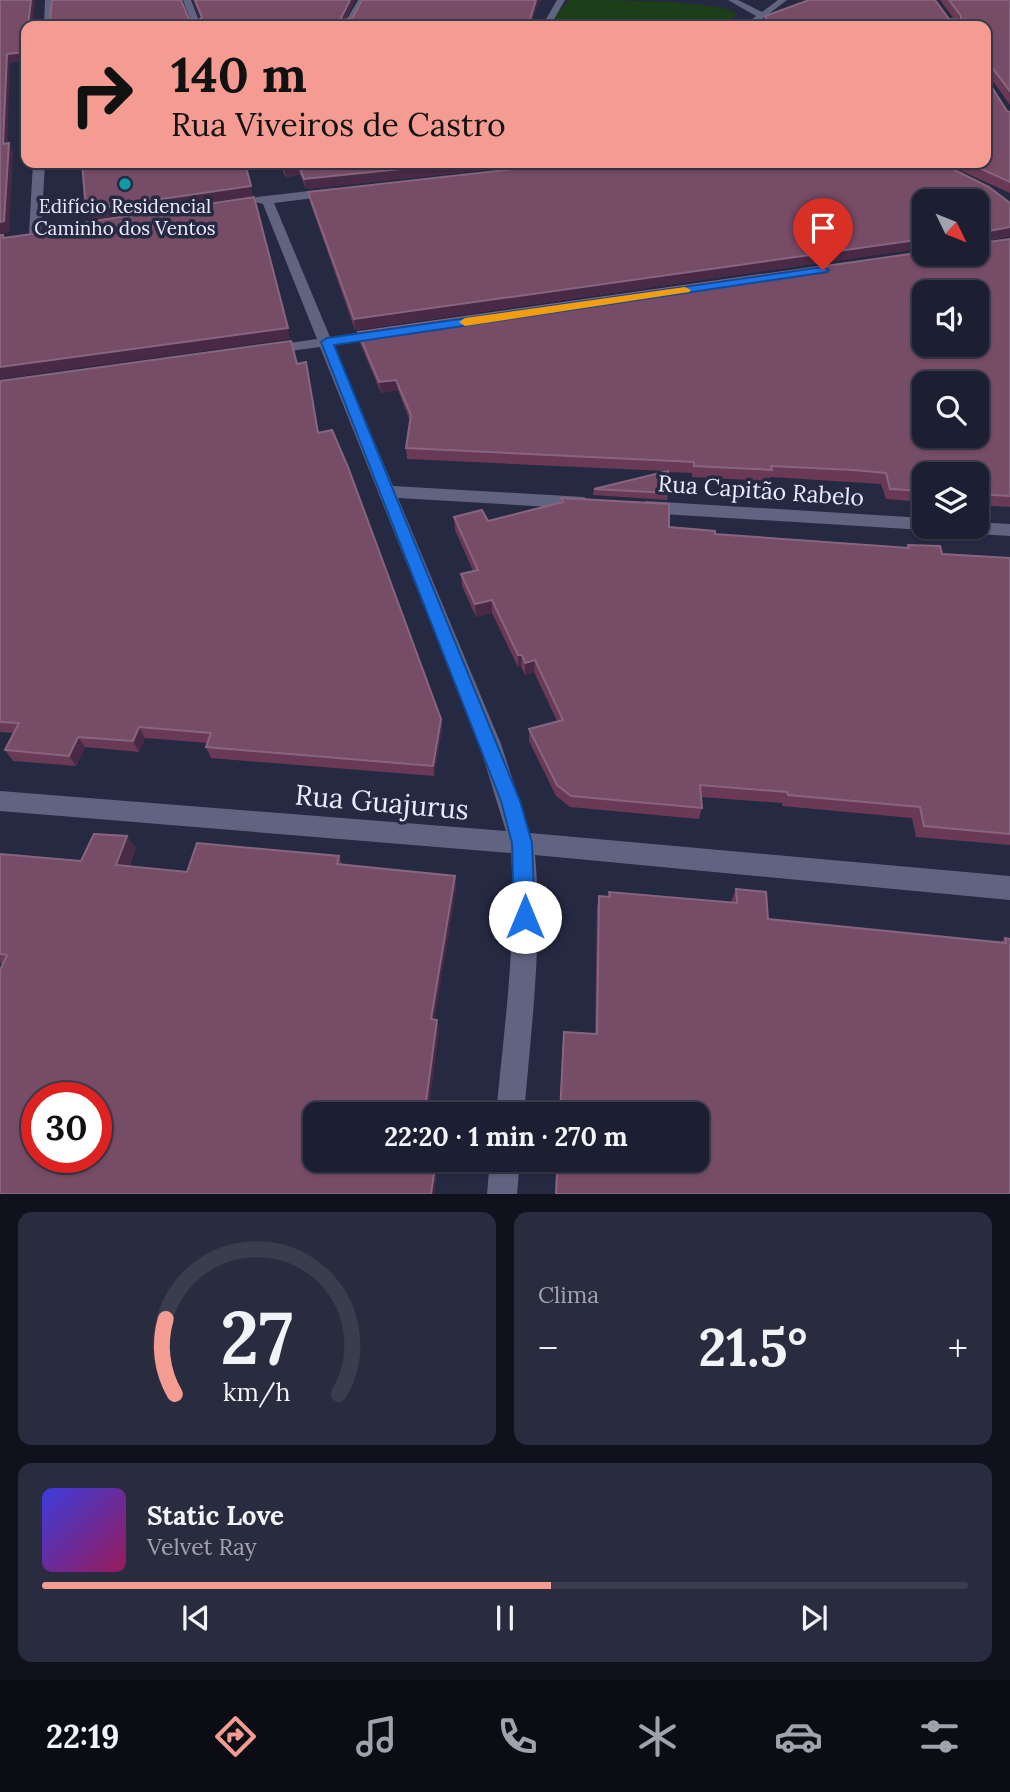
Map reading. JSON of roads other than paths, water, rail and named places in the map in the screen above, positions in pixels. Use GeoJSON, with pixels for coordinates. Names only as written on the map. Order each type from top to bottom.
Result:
{"type":"FeatureCollection","features":[{"type":"Feature","properties":{"kind":"street"},"geometry":{"type":"LineString","coordinates":[[48,0],[48,21]]}},
{"type":"Feature","properties":{"kind":"street"},"geometry":{"type":"LineString","coordinates":[[187,0],[195,21]]}},
{"type":"Feature","properties":{"kind":"street"},"geometry":{"type":"LineString","coordinates":[[350,21],[362,0]]}},
{"type":"Feature","properties":{"kind":"street"},"geometry":{"type":"LineString","coordinates":[[549,21],[561,0]]}},
{"type":"Feature","properties":{"kind":"street"},"geometry":{"type":"LineString","coordinates":[[732,0],[761,15]]}},
{"type":"Feature","properties":{"kind":"street"},"geometry":{"type":"LineString","coordinates":[[754,21],[783,0]]}},
{"type":"Feature","properties":{"kind":"street"},"geometry":{"type":"LineString","coordinates":[[35,234],[40,168]]}},
{"type":"Feature","properties":{"kind":"street"},"geometry":{"type":"LineString","coordinates":[[242,204],[350,190]]}},
{"type":"Feature","properties":{"kind":"street"},"geometry":{"type":"LineString","coordinates":[[267,200],[490,744],[522,843],[526,892],[523,967],[511,1102]]}},
{"type":"Feature","properties":{"kind":"street"},"geometry":{"type":"LineString","coordinates":[[259,352],[396,332]]}},
{"type":"Feature","properties":{"kind":"street"},"geometry":{"type":"LineString","coordinates":[[386,491],[607,505]]}},
{"type":"Feature","properties":{"kind":"street","name":"Rua Capitão Rabelo"},"geometry":{"type":"LineString","coordinates":[[634,506],[912,523]]}},
{"type":"Feature","properties":{"kind":"street"},"geometry":{"type":"LineString","coordinates":[[989,529],[1010,530]]}},
{"type":"Feature","properties":{"kind":"street","name":"Rua Guajurus"},"geometry":{"type":"LineString","coordinates":[[0,801],[522,843],[1010,888]]}},
{"type":"Feature","properties":{"kind":"street"},"geometry":{"type":"LineString","coordinates":[[502,1194],[504,1172]]}},
{"type":"Feature","properties":{"kind":"place","name":"Edifício Residencial Caminho dos Ventos"},"geometry":{"type":"Point","coordinates":[125,184]}}]}
